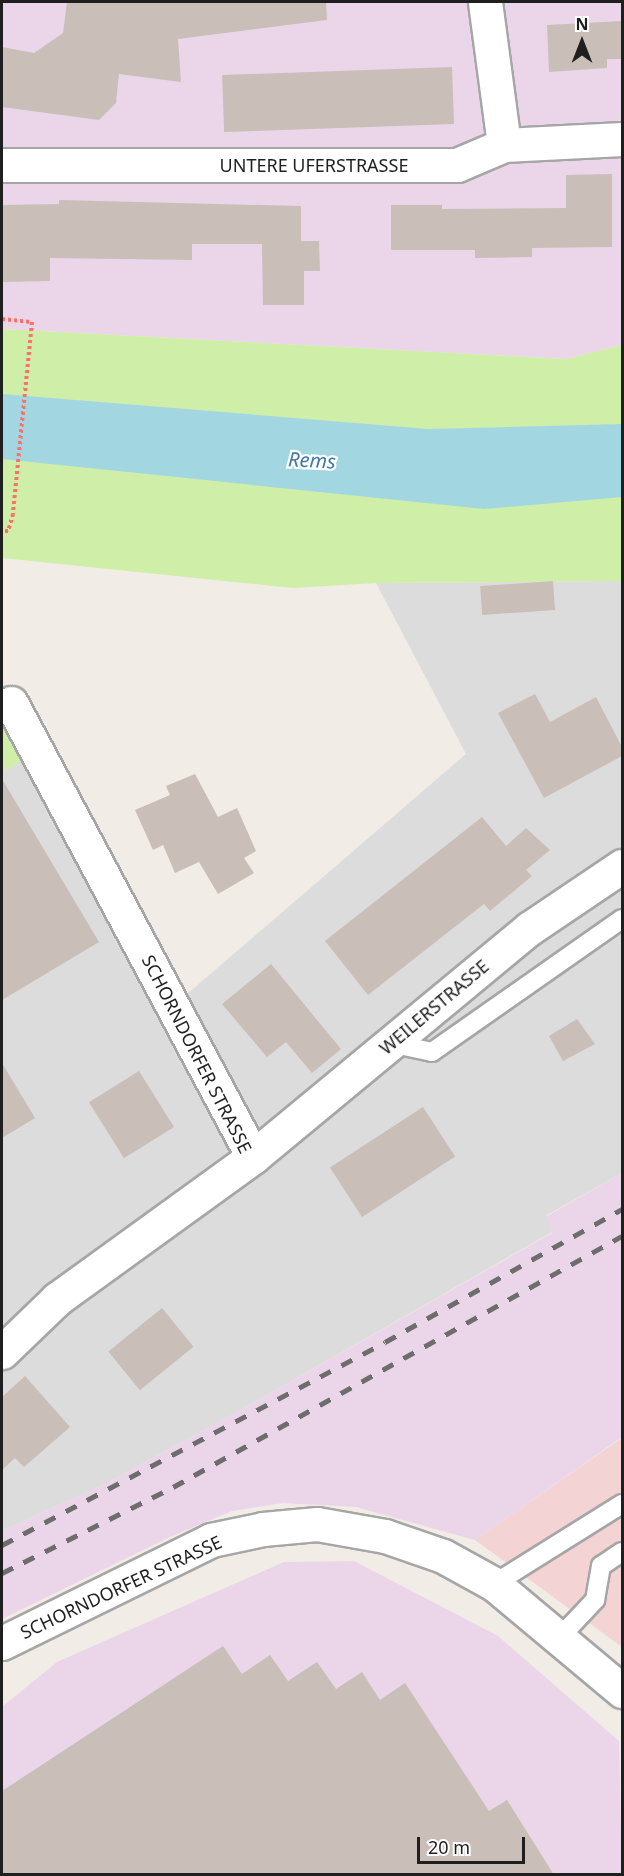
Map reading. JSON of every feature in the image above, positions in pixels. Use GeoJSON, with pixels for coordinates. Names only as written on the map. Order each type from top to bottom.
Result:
{"type":"FeatureCollection","features":[{"type":"Feature","properties":{"kind":"street"},"geometry":{"type":"LineString","coordinates":[[485,2],[504,145]]}},
{"type":"Feature","properties":{"kind":"street","name":"UNTERE UFERSTRASSE"},"geometry":{"type":"LineString","coordinates":[[2,165],[457,165],[504,145],[622,139]]}},
{"type":"Feature","properties":{"kind":"street","name":"SCHORNDORFER STRASSE"},"geometry":{"type":"LineString","coordinates":[[2,1352],[57,1299],[253,1157],[11,704]]}},
{"type":"Feature","properties":{"kind":"street","name":"WEILERSTRASSE"},"geometry":{"type":"LineString","coordinates":[[253,1157],[530,928],[622,866]]}},
{"type":"Feature","properties":{"kind":"street","name":"SCHORNDORFER STRASSE"},"geometry":{"type":"LineString","coordinates":[[2,1643],[211,1540],[263,1528],[317,1524],[385,1536],[443,1556],[494,1584],[561,1636],[622,1691]]}},
{"type":"Feature","properties":{"kind":"lane"},"geometry":{"type":"LineString","coordinates":[[390,1043],[432,1052],[622,919]]}},
{"type":"Feature","properties":{"kind":"lane"},"geometry":{"type":"LineString","coordinates":[[494,1584],[622,1504]]}},
{"type":"Feature","properties":{"kind":"lane"},"geometry":{"type":"LineString","coordinates":[[561,1636],[595,1600],[601,1566],[622,1552]]}},
{"type":"Feature","properties":{"kind":"path"},"geometry":{"type":"LineString","coordinates":[[2,319],[32,322],[13,514],[8,531],[2,531]]}},
{"type":"Feature","properties":{"kind":"shaded area"},"geometry":{"type":"Polygon","coordinates":[[[2,2],[622,2],[622,345],[566,359],[2,329],[2,2]]]}},
{"type":"Feature","properties":{"kind":"shaded area"},"geometry":{"type":"Polygon","coordinates":[[[622,581],[622,1173],[547,1215],[552,1232],[248,1406],[105,1484],[2,1531],[2,772],[21,761],[158,1019],[466,754],[376,583],[622,581]]]}},
{"type":"Feature","properties":{"kind":"shaded area"},"geometry":{"type":"Polygon","coordinates":[[[622,1173],[622,1437],[475,1540],[356,1507],[283,1503],[232,1511],[172,1536],[2,1619],[2,1531],[105,1484],[248,1406],[552,1233],[547,1216],[622,1173]]]}},
{"type":"Feature","properties":{"kind":"shaded area"},"geometry":{"type":"Polygon","coordinates":[[[622,1438],[622,1647],[475,1540],[622,1438]]]}},
{"type":"Feature","properties":{"kind":"shaded area"},"geometry":{"type":"Polygon","coordinates":[[[354,1561],[498,1636],[619,1741],[622,1874],[2,1874],[2,1707],[57,1662],[284,1562],[354,1561]]]}},
{"type":"Feature","properties":{"kind":"green space"},"geometry":{"type":"Polygon","coordinates":[[[2,329],[566,359],[622,345],[622,581],[376,583],[293,588],[2,558],[2,329]]]}},
{"type":"Feature","properties":{"kind":"green space"},"geometry":{"type":"Polygon","coordinates":[[[2,726],[21,761],[2,772],[2,726]]]}},
{"type":"Feature","properties":{"kind":"water","name":"Rems"},"geometry":{"type":"Polygon","coordinates":[[[2,394],[428,429],[622,424],[622,497],[484,509],[2,459],[2,394]]]}},
{"type":"Feature","properties":{"kind":"building"},"geometry":{"type":"Polygon","coordinates":[[[67,2],[326,2],[327,20],[178,39],[181,82],[119,74],[116,103],[99,120],[2,107],[2,47],[34,53],[63,33],[67,2]]]}},
{"type":"Feature","properties":{"kind":"building"},"geometry":{"type":"Polygon","coordinates":[[[622,21],[622,59],[607,59],[607,68],[549,72],[547,25],[622,21]]]}},
{"type":"Feature","properties":{"kind":"building"},"geometry":{"type":"Polygon","coordinates":[[[452,67],[454,124],[224,132],[222,75],[452,67]]]}},
{"type":"Feature","properties":{"kind":"building"},"geometry":{"type":"Polygon","coordinates":[[[612,174],[612,247],[532,248],[532,257],[475,258],[475,250],[391,250],[391,205],[442,205],[442,209],[566,208],[566,175],[612,174]]]}},
{"type":"Feature","properties":{"kind":"building"},"geometry":{"type":"Polygon","coordinates":[[[59,200],[301,206],[301,241],[319,241],[320,271],[304,271],[304,305],[263,305],[262,244],[192,244],[192,260],[50,258],[50,281],[2,282],[2,205],[59,204],[59,200]]]}},
{"type":"Feature","properties":{"kind":"building"},"geometry":{"type":"Polygon","coordinates":[[[553,581],[555,610],[482,615],[480,586],[553,581]]]}},
{"type":"Feature","properties":{"kind":"building"},"geometry":{"type":"Polygon","coordinates":[[[535,694],[550,722],[596,697],[622,747],[622,756],[544,798],[498,713],[535,694]]]}},
{"type":"Feature","properties":{"kind":"building"},"geometry":{"type":"Polygon","coordinates":[[[195,774],[218,817],[237,808],[256,851],[244,858],[254,873],[218,894],[199,862],[175,873],[163,845],[153,850],[135,810],[170,795],[166,786],[195,774]]]}},
{"type":"Feature","properties":{"kind":"building"},"geometry":{"type":"Polygon","coordinates":[[[2,779],[99,942],[2,1000],[2,779]]]}},
{"type":"Feature","properties":{"kind":"building"},"geometry":{"type":"Polygon","coordinates":[[[482,817],[506,846],[526,828],[550,850],[526,870],[532,876],[490,911],[484,904],[368,995],[325,941],[482,817]]]}},
{"type":"Feature","properties":{"kind":"building"},"geometry":{"type":"Polygon","coordinates":[[[271,964],[341,1049],[312,1073],[286,1042],[267,1057],[222,1004],[271,964]]]}},
{"type":"Feature","properties":{"kind":"building"},"geometry":{"type":"Polygon","coordinates":[[[577,1019],[595,1044],[563,1061],[549,1036],[577,1019]]]}},
{"type":"Feature","properties":{"kind":"building"},"geometry":{"type":"Polygon","coordinates":[[[2,1063],[35,1118],[2,1138],[2,1063]]]}},
{"type":"Feature","properties":{"kind":"building"},"geometry":{"type":"Polygon","coordinates":[[[139,1071],[174,1127],[124,1158],[89,1102],[139,1071]]]}},
{"type":"Feature","properties":{"kind":"building"},"geometry":{"type":"Polygon","coordinates":[[[423,1107],[455,1156],[362,1217],[330,1167],[423,1107]]]}},
{"type":"Feature","properties":{"kind":"building"},"geometry":{"type":"Polygon","coordinates":[[[162,1308],[193,1347],[140,1390],[108,1351],[162,1308]]]}},
{"type":"Feature","properties":{"kind":"building"},"geometry":{"type":"Polygon","coordinates":[[[25,1376],[70,1427],[24,1467],[15,1458],[2,1470],[2,1397],[25,1376]]]}},
{"type":"Feature","properties":{"kind":"building"},"geometry":{"type":"Polygon","coordinates":[[[223,1646],[242,1674],[270,1655],[288,1681],[317,1662],[336,1689],[362,1672],[380,1700],[405,1683],[489,1811],[507,1800],[554,1875],[2,1875],[2,1791],[223,1646]]]}},
{"type":"Feature","properties":{"kind":"railway"},"geometry":{"type":"LineString","coordinates":[[2,1545],[385,1342],[622,1209]]}},
{"type":"Feature","properties":{"kind":"railway"},"geometry":{"type":"LineString","coordinates":[[2,1573],[173,1487],[622,1236]]}}]}
